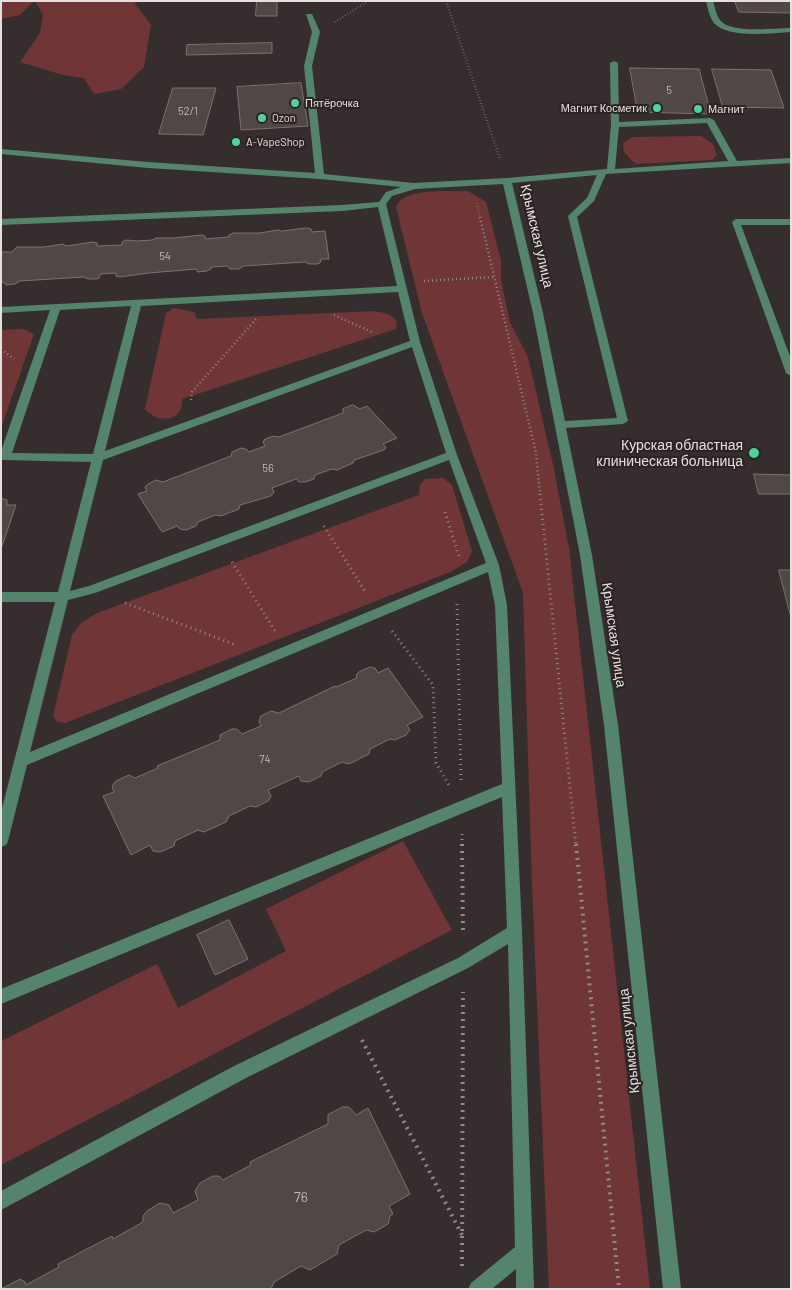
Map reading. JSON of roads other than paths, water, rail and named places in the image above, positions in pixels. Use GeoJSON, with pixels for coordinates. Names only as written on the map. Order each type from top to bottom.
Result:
{"type":"FeatureCollection","features":[{"type":"Feature","properties":{"kind":"street"},"geometry":{"type":"LineString","coordinates":[[709,1],[717,23],[724,28],[735,30],[791,30]]}},
{"type":"Feature","properties":{"kind":"street"},"geometry":{"type":"LineString","coordinates":[[310,16],[316,32],[308,66],[320,176]]}},
{"type":"Feature","properties":{"kind":"street"},"geometry":{"type":"LineString","coordinates":[[561,425],[623,421],[572,216],[591,199],[607,172],[615,126],[614,63]]}},
{"type":"Feature","properties":{"kind":"street"},"geometry":{"type":"LineString","coordinates":[[615,126],[710,120],[734,164]]}},
{"type":"Feature","properties":{"kind":"street"},"geometry":{"type":"LineString","coordinates":[[1,151],[138,164],[320,176],[414,186],[507,182],[607,172],[791,160]]}},
{"type":"Feature","properties":{"kind":"street","name":"Крымская улица"},"geometry":{"type":"LineString","coordinates":[[507,182],[538,313],[586,555],[610,725],[672,1289]]}},
{"type":"Feature","properties":{"kind":"street"},"geometry":{"type":"LineString","coordinates":[[414,186],[389,194],[382,204],[415,342],[452,455],[493,565],[501,605],[515,931],[525,1289]]}},
{"type":"Feature","properties":{"kind":"street"},"geometry":{"type":"LineString","coordinates":[[1,222],[342,208],[382,204]]}},
{"type":"Feature","properties":{"kind":"street"},"geometry":{"type":"LineString","coordinates":[[791,222],[736,222],[791,373]]}},
{"type":"Feature","properties":{"kind":"street"},"geometry":{"type":"LineString","coordinates":[[1,310],[402,289]]}},
{"type":"Feature","properties":{"kind":"street"},"geometry":{"type":"LineString","coordinates":[[1,840],[137,303]]}},
{"type":"Feature","properties":{"kind":"street"},"geometry":{"type":"LineString","coordinates":[[56,307],[3,456],[98,458],[415,342]]}},
{"type":"Feature","properties":{"kind":"street"},"geometry":{"type":"LineString","coordinates":[[1,597],[63,597],[91,590],[452,455]]}},
{"type":"Feature","properties":{"kind":"street"},"geometry":{"type":"LineString","coordinates":[[22,761],[493,565]]}},
{"type":"Feature","properties":{"kind":"street"},"geometry":{"type":"LineString","coordinates":[[1,997],[508,788]]}},
{"type":"Feature","properties":{"kind":"street"},"geometry":{"type":"LineString","coordinates":[[1,1201],[240,1072],[463,963],[515,931]]}},
{"type":"Feature","properties":{"kind":"street"},"geometry":{"type":"LineString","coordinates":[[477,1289],[524,1251]]}},
{"type":"Feature","properties":{"kind":"place","name":"Пятёрочка"},"geometry":{"type":"Point","coordinates":[295,103]}},
{"type":"Feature","properties":{"kind":"place","name":"Магнит Косметик"},"geometry":{"type":"Point","coordinates":[657,108]}},
{"type":"Feature","properties":{"kind":"place","name":"Магнит"},"geometry":{"type":"Point","coordinates":[698,109]}},
{"type":"Feature","properties":{"kind":"place","name":"Ozon"},"geometry":{"type":"Point","coordinates":[262,118]}},
{"type":"Feature","properties":{"kind":"place","name":"A-VapeShop"},"geometry":{"type":"Point","coordinates":[236,142]}},
{"type":"Feature","properties":{"kind":"place","name":"Курская областная клиническая больница"},"geometry":{"type":"Point","coordinates":[754,453]}}]}
